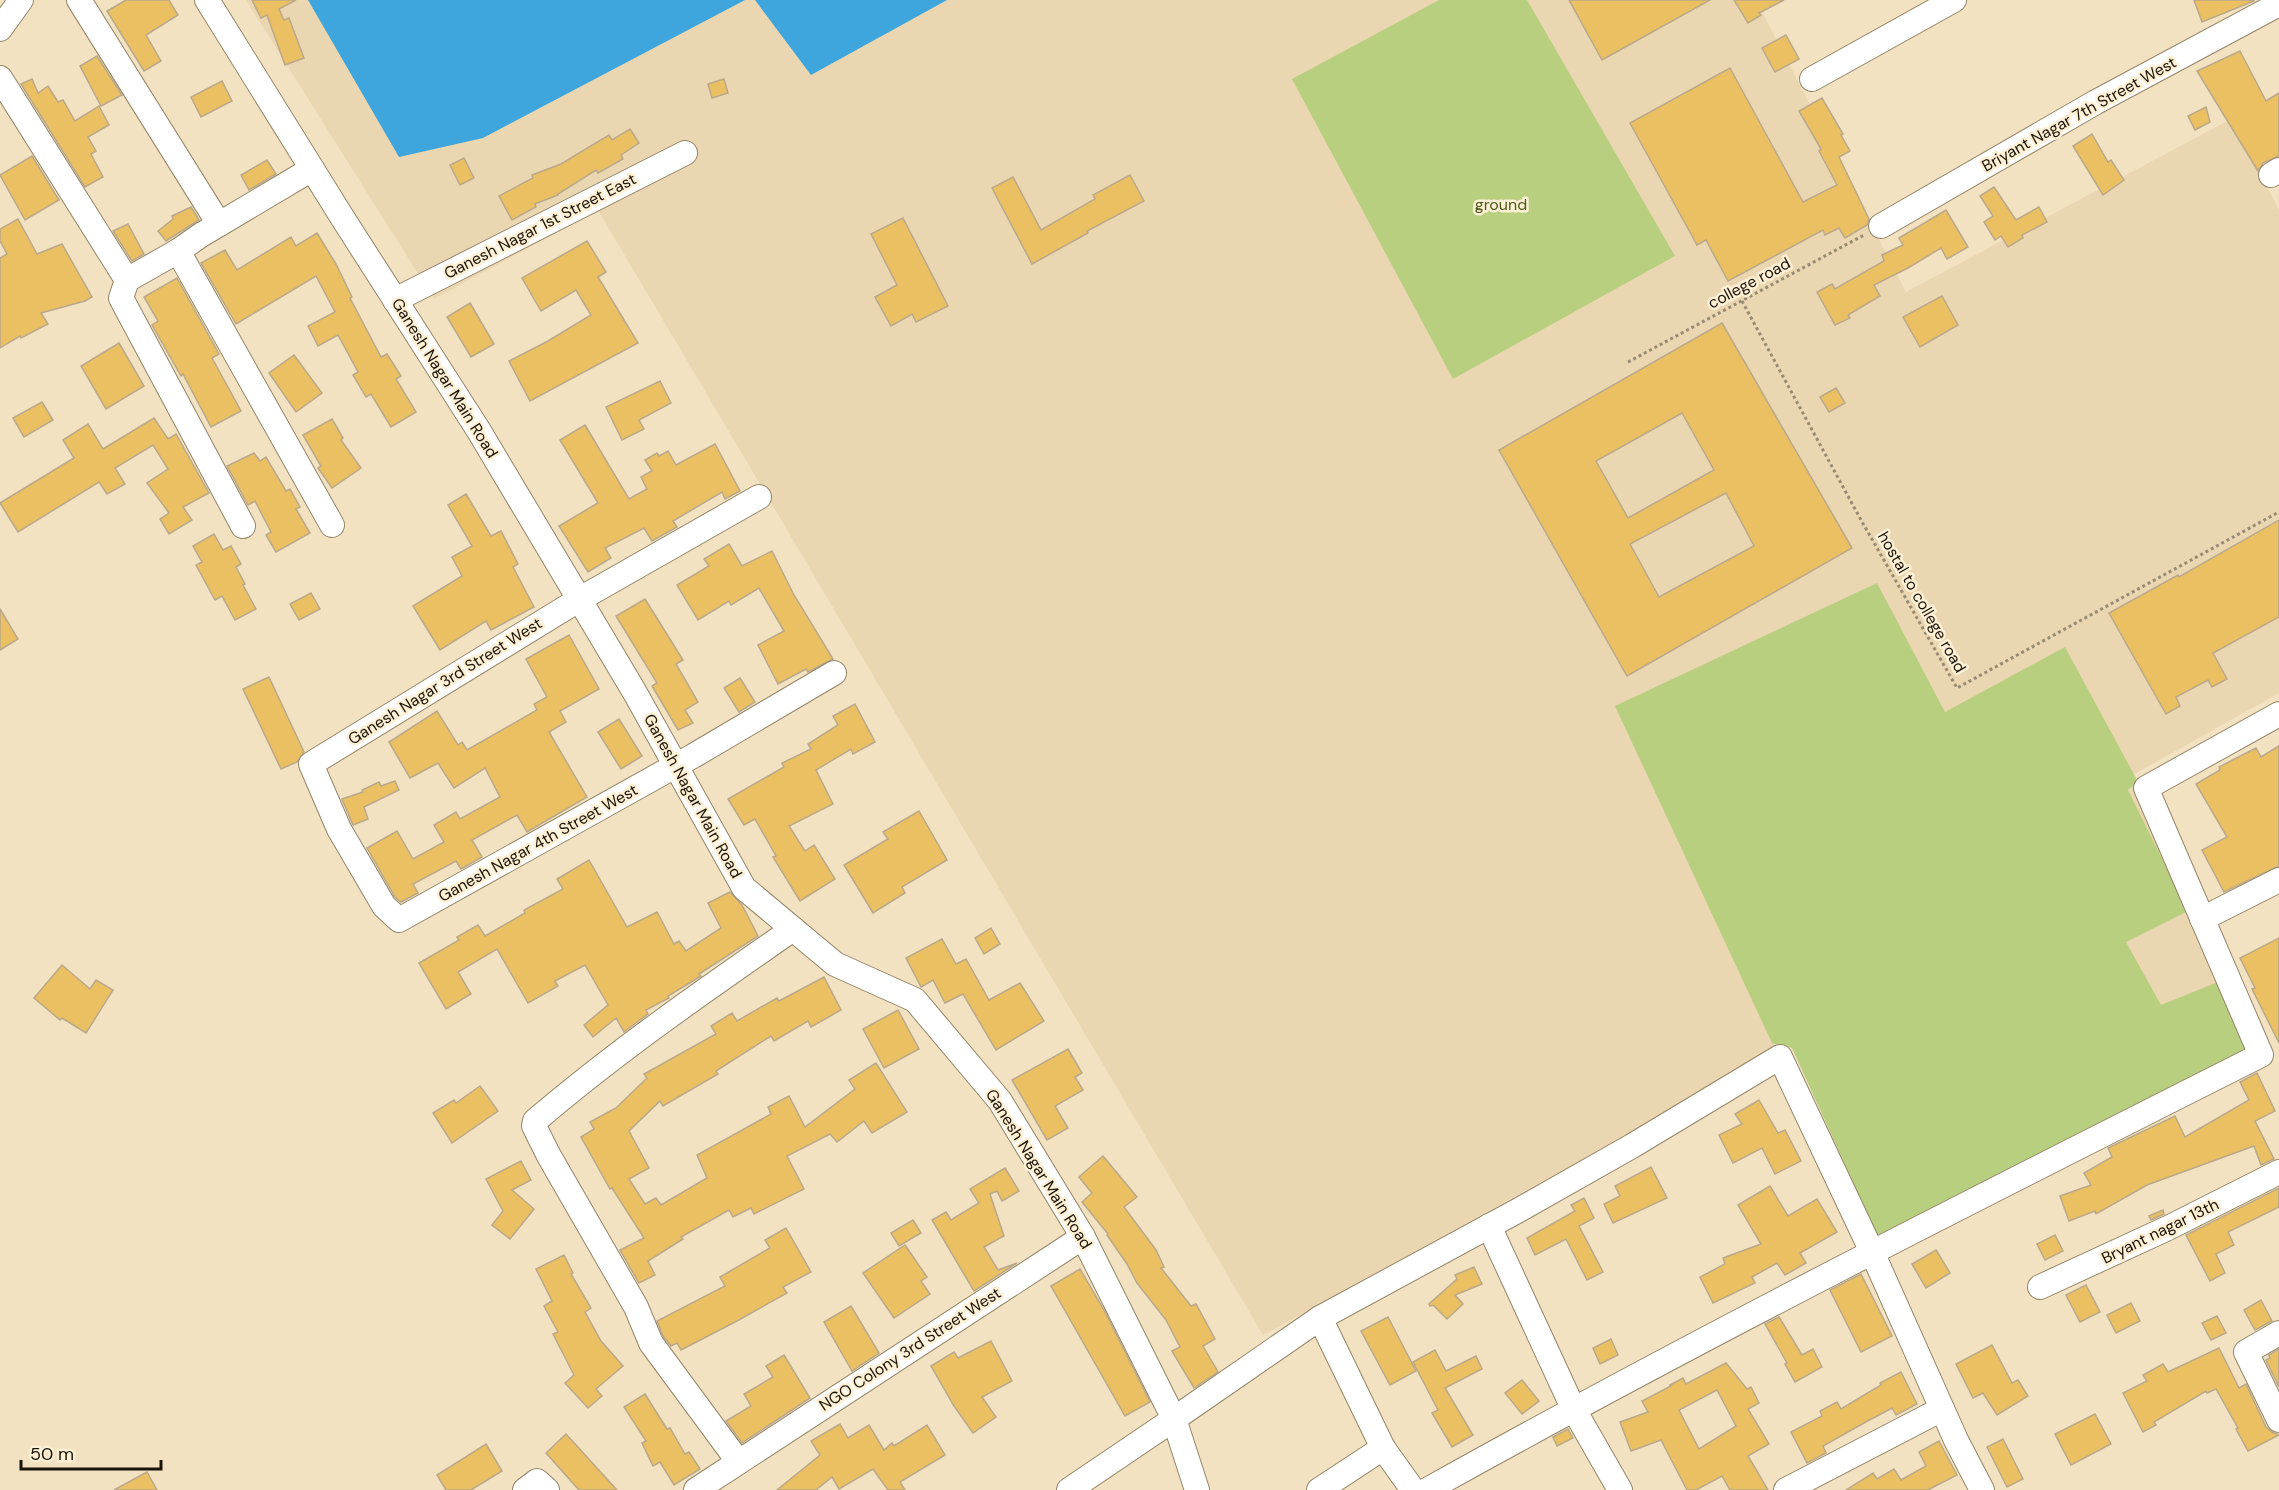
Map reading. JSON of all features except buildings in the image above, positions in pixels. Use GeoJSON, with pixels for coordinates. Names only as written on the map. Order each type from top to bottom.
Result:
{"type":"FeatureCollection","features":[{"type":"Feature","properties":{"kind":"street"},"geometry":{"type":"LineString","coordinates":[[0,29],[21,0]]}},
{"type":"Feature","properties":{"kind":"street"},"geometry":{"type":"LineString","coordinates":[[79,0],[219,224]]}},
{"type":"Feature","properties":{"kind":"street","name":"Ganesh Nagar Main Road"},"geometry":{"type":"LineString","coordinates":[[207,0],[479,431],[676,765],[744,888],[835,964],[915,1000],[1000,1101],[1083,1237],[1174,1419],[1197,1490]]}},
{"type":"Feature","properties":{"kind":"street"},"geometry":{"type":"LineString","coordinates":[[1812,79],[1954,0]]}},
{"type":"Feature","properties":{"kind":"street","name":"Briyant Nagar 7th Street West"},"geometry":{"type":"LineString","coordinates":[[1881,226],[2096,102],[2279,4]]}},
{"type":"Feature","properties":{"kind":"street"},"geometry":{"type":"LineString","coordinates":[[0,78],[128,280]]}},
{"type":"Feature","properties":{"kind":"street","name":"Ganesh Nagar 1st Street East"},"geometry":{"type":"LineString","coordinates":[[395,300],[685,153]]}},
{"type":"Feature","properties":{"kind":"street"},"geometry":{"type":"LineString","coordinates":[[243,526],[121,298],[128,280],[312,169]]}},
{"type":"Feature","properties":{"kind":"street"},"geometry":{"type":"LineString","coordinates":[[178,251],[332,525]]}},
{"type":"Feature","properties":{"kind":"street","name":"Ganesh Nagar 3rd Street West"},"geometry":{"type":"LineString","coordinates":[[399,920],[384,906],[339,829],[311,764],[579,599],[759,497]]}},
{"type":"Feature","properties":{"kind":"street","name":"Ganesh Nagar 4th Street West"},"geometry":{"type":"LineString","coordinates":[[399,920],[676,765],[834,673]]}},
{"type":"Feature","properties":{"kind":"street"},"geometry":{"type":"LineString","coordinates":[[1427,1490],[1574,1408],[1872,1252],[2261,1055],[2146,788],[2279,714]]}},
{"type":"Feature","properties":{"kind":"street"},"geometry":{"type":"LineString","coordinates":[[2202,919],[2279,880]]}},
{"type":"Feature","properties":{"kind":"street"},"geometry":{"type":"LineString","coordinates":[[738,1461],[651,1343],[636,1307],[534,1126],[535,1121],[572,1089],[681,1006],[793,929]]}},
{"type":"Feature","properties":{"kind":"street"},"geometry":{"type":"LineString","coordinates":[[1069,1490],[1320,1318],[1632,1146],[1780,1057],[1872,1252],[1942,1409],[1982,1490]]}},
{"type":"Feature","properties":{"kind":"street","name":"Bryant nagar 13th"},"geometry":{"type":"LineString","coordinates":[[2040,1287],[2168,1228],[2279,1172]]}},
{"type":"Feature","properties":{"kind":"street"},"geometry":{"type":"LineString","coordinates":[[1489,1226],[1574,1408],[1620,1490]]}},
{"type":"Feature","properties":{"kind":"street","name":"NGO Colony 3rd Street West"},"geometry":{"type":"LineString","coordinates":[[696,1490],[1083,1237]]}},
{"type":"Feature","properties":{"kind":"street"},"geometry":{"type":"LineString","coordinates":[[1320,1318],[1383,1448],[1413,1490]]}},
{"type":"Feature","properties":{"kind":"street"},"geometry":{"type":"LineString","coordinates":[[2279,1333],[2246,1352],[2279,1420]]}},
{"type":"Feature","properties":{"kind":"street"},"geometry":{"type":"LineString","coordinates":[[1786,1490],[1942,1409]]}},
{"type":"Feature","properties":{"kind":"street"},"geometry":{"type":"LineString","coordinates":[[1319,1490],[1383,1448]]}},
{"type":"Feature","properties":{"kind":"street"},"geometry":{"type":"LineString","coordinates":[[525,1490],[537,1481],[547,1490]]}},
{"type":"Feature","properties":{"kind":"path","name":"college road"},"geometry":{"type":"LineString","coordinates":[[1628,362],[1881,226]]}},
{"type":"Feature","properties":{"kind":"path","name":"hostal to college road"},"geometry":{"type":"LineString","coordinates":[[1742,301],[1862,520],[1958,688],[2279,512]]}},
{"type":"Feature","properties":{"kind":"shaded area"},"geometry":{"type":"Polygon","coordinates":[[[246,0],[1756,0],[1906,292],[2231,119],[2279,210],[2279,693],[2131,776],[2254,1049],[1901,1227],[1794,1043],[1263,1335],[598,210],[434,299],[246,0]]]}},
{"type":"Feature","properties":{"kind":"green space","name":"ground"},"geometry":{"type":"Polygon","coordinates":[[[1439,0],[1527,0],[1675,256],[1453,379],[1292,79],[1439,0]]]}},
{"type":"Feature","properties":{"kind":"green space"},"geometry":{"type":"Polygon","coordinates":[[[1877,583],[1945,712],[2065,647],[2138,782],[2128,790],[2188,911],[2126,942],[2161,1005],[2218,982],[2245,1049],[1878,1237],[1792,1048],[1772,1043],[1615,706],[1877,583]]]}},
{"type":"Feature","properties":{"kind":"water"},"geometry":{"type":"Polygon","coordinates":[[[308,0],[745,0],[483,138],[399,157],[308,0]]]}},
{"type":"Feature","properties":{"kind":"water"},"geometry":{"type":"Polygon","coordinates":[[[755,0],[947,0],[811,75],[755,0]]]}}]}
